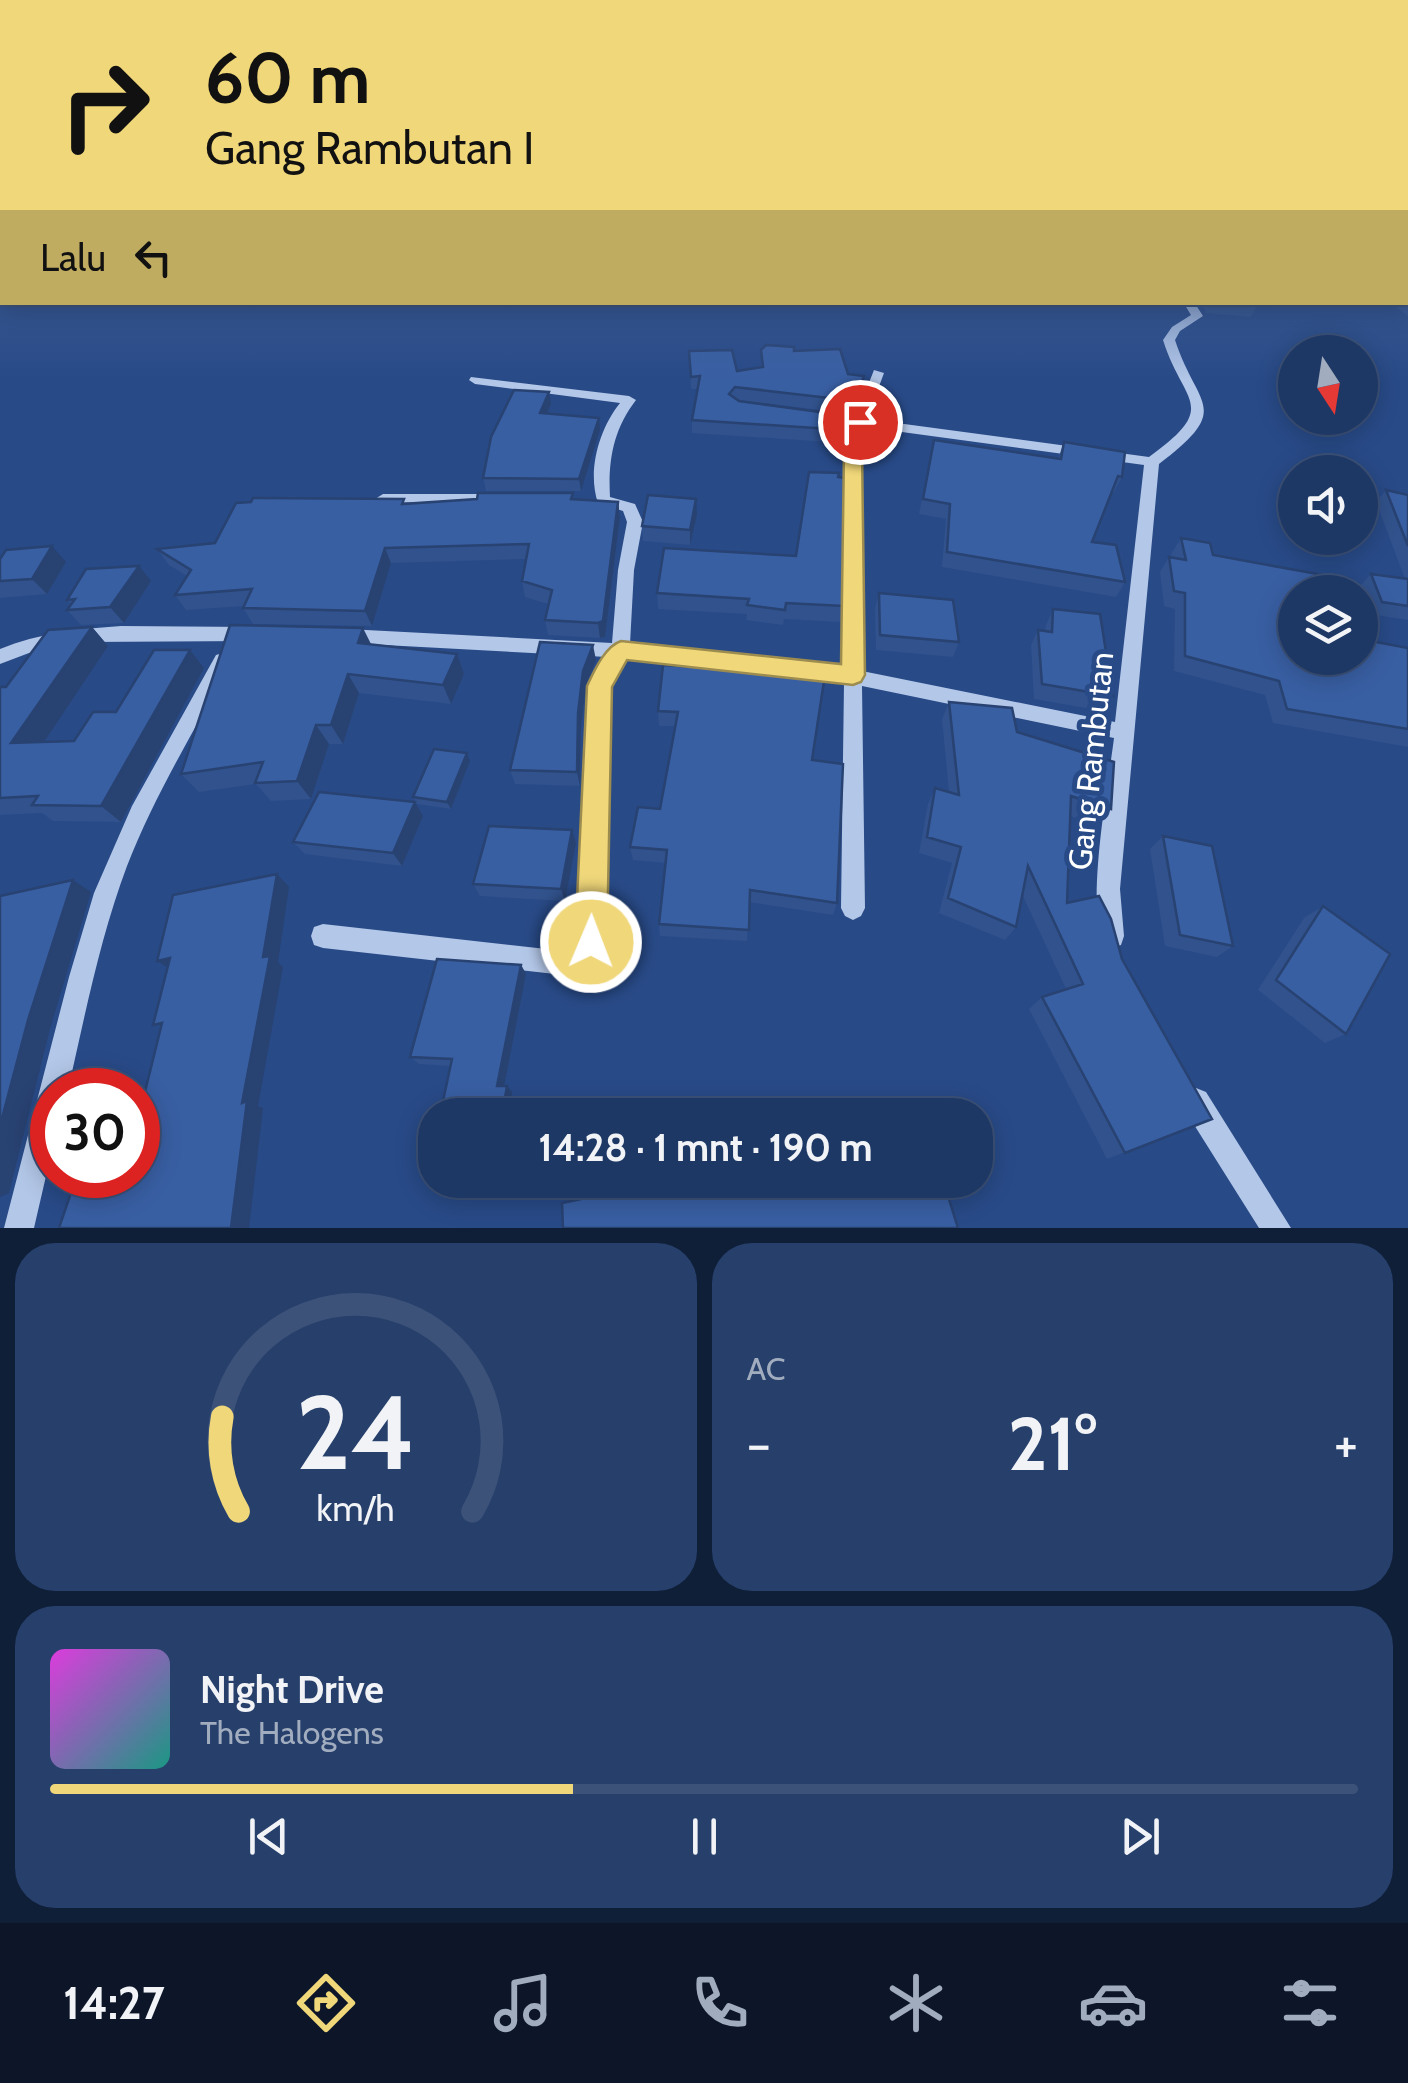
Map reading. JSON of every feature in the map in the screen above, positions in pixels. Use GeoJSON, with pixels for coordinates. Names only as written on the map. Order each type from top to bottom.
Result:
{"type":"FeatureCollection","features":[{"type":"Feature","properties":{"kind":"street"},"geometry":{"type":"LineString","coordinates":[[826,418],[1152,462],[1186,438],[1198,415],[1197,394],[1170,340],[1176,328],[1197,316],[1191,305]]}},
{"type":"Feature","properties":{"kind":"street"},"geometry":{"type":"LineString","coordinates":[[853,908],[853,450],[878,372]]}},
{"type":"Feature","properties":{"kind":"street"},"geometry":{"type":"LineString","coordinates":[[475,380],[628,400],[605,447],[603,500]]}},
{"type":"Feature","properties":{"kind":"street","name":"Gang Rambutan"},"geometry":{"type":"LineString","coordinates":[[1116,953],[1110,930],[1108,889],[1152,462]]}},
{"type":"Feature","properties":{"kind":"street"},"geometry":{"type":"LineString","coordinates":[[366,499],[524,499]]}},
{"type":"Feature","properties":{"kind":"street"},"geometry":{"type":"LineString","coordinates":[[324,936],[555,962],[584,954],[591,942],[599,686],[621,650],[626,570],[635,522],[630,508],[603,500],[583,500]]}},
{"type":"Feature","properties":{"kind":"street"},"geometry":{"type":"LineString","coordinates":[[59,1068],[116,866],[155,784],[237,634]]}},
{"type":"Feature","properties":{"kind":"street"},"geometry":{"type":"LineString","coordinates":[[0,657],[30,644],[91,636],[273,634]]}},
{"type":"Feature","properties":{"kind":"street"},"geometry":{"type":"LineString","coordinates":[[325,634],[621,650],[853,675],[960,694],[1124,732]]}},
{"type":"Feature","properties":{"kind":"street"},"geometry":{"type":"LineString","coordinates":[[1186,1085],[1276,1228]]}},
{"type":"Feature","properties":{"kind":"street"},"geometry":{"type":"LineString","coordinates":[[20,1228],[30,1187]]}},
{"type":"Feature","properties":{"kind":"building"},"geometry":{"type":"Polygon","coordinates":[[[766,345],[794,347],[794,351],[840,349],[848,374],[864,376],[855,401],[735,387],[729,394],[739,401],[849,416],[846,430],[692,420],[700,376],[691,377],[689,351],[732,350],[737,371],[763,367],[761,350],[766,345]]]}},
{"type":"Feature","properties":{"kind":"building"},"geometry":{"type":"Polygon","coordinates":[[[514,390],[549,392],[540,413],[599,418],[579,479],[483,478],[491,437],[514,390]]]}},
{"type":"Feature","properties":{"kind":"building"},"geometry":{"type":"Polygon","coordinates":[[[934,440],[1061,459],[1064,442],[1125,452],[1122,477],[1118,476],[1092,542],[1116,545],[1125,582],[947,552],[950,504],[923,499],[934,440]]]}},
{"type":"Feature","properties":{"kind":"building"},"geometry":{"type":"Polygon","coordinates":[[[809,472],[839,473],[838,477],[844,478],[844,606],[786,603],[785,610],[747,605],[749,599],[657,593],[664,548],[796,556],[809,472]]]}},
{"type":"Feature","properties":{"kind":"building"},"geometry":{"type":"Polygon","coordinates":[[[1386,490],[1408,495],[1408,546],[1386,490]]]}},
{"type":"Feature","properties":{"kind":"building"},"geometry":{"type":"Polygon","coordinates":[[[478,493],[573,493],[571,499],[618,502],[603,621],[545,620],[552,590],[522,581],[529,544],[385,548],[365,611],[243,608],[252,589],[175,595],[191,570],[157,549],[215,543],[236,503],[251,502],[253,498],[404,499],[402,504],[477,499],[478,493]]]}},
{"type":"Feature","properties":{"kind":"building"},"geometry":{"type":"Polygon","coordinates":[[[648,495],[696,499],[690,530],[642,526],[648,495]]]}},
{"type":"Feature","properties":{"kind":"building"},"geometry":{"type":"Polygon","coordinates":[[[1181,538],[1210,543],[1213,555],[1323,575],[1278,575],[1278,675],[1378,675],[1378,642],[1408,648],[1408,729],[1287,709],[1279,681],[1185,656],[1185,593],[1174,591],[1169,557],[1186,560],[1181,538]]]}},
{"type":"Feature","properties":{"kind":"building"},"geometry":{"type":"Polygon","coordinates":[[[52,546],[32,579],[0,581],[0,559],[6,550],[52,546]]]}},
{"type":"Feature","properties":{"kind":"building"},"geometry":{"type":"Polygon","coordinates":[[[139,566],[110,607],[67,610],[75,599],[67,600],[86,569],[139,566]]]}},
{"type":"Feature","properties":{"kind":"building"},"geometry":{"type":"Polygon","coordinates":[[[1371,574],[1408,579],[1408,606],[1382,602],[1378,575],[1371,574]]]}},
{"type":"Feature","properties":{"kind":"building"},"geometry":{"type":"Polygon","coordinates":[[[879,593],[953,600],[959,642],[880,635],[879,593]]]}},
{"type":"Feature","properties":{"kind":"building"},"geometry":{"type":"Polygon","coordinates":[[[1053,609],[1100,614],[1113,696],[1042,684],[1038,630],[1052,632],[1053,609]]]}},
{"type":"Feature","properties":{"kind":"building"},"geometry":{"type":"Polygon","coordinates":[[[230,625],[363,628],[358,643],[457,654],[443,685],[348,674],[331,725],[316,725],[297,781],[255,783],[263,762],[181,774],[230,625]]]}},
{"type":"Feature","properties":{"kind":"building"},"geometry":{"type":"Polygon","coordinates":[[[92,627],[11,743],[74,741],[93,712],[116,712],[154,650],[190,650],[101,806],[32,805],[38,796],[0,798],[0,687],[6,687],[48,630],[92,627]]]}},
{"type":"Feature","properties":{"kind":"building"},"geometry":{"type":"Polygon","coordinates":[[[540,642],[593,645],[583,671],[577,772],[510,770],[540,642]]]}},
{"type":"Feature","properties":{"kind":"building"},"geometry":{"type":"Polygon","coordinates":[[[663,665],[754,670],[824,681],[812,760],[843,764],[837,903],[750,890],[749,930],[659,924],[667,850],[630,847],[638,807],[660,809],[678,712],[658,711],[663,665]]]}},
{"type":"Feature","properties":{"kind":"building"},"geometry":{"type":"Polygon","coordinates":[[[949,702],[1012,708],[1017,732],[1114,762],[1111,809],[1071,796],[1067,903],[1099,896],[1111,919],[1122,959],[1212,1119],[1125,1153],[1042,997],[1083,984],[1028,866],[1016,927],[948,898],[961,847],[927,837],[935,788],[959,795],[949,702]]]}},
{"type":"Feature","properties":{"kind":"building"},"geometry":{"type":"Polygon","coordinates":[[[434,749],[467,753],[447,802],[413,797],[434,749]]]}},
{"type":"Feature","properties":{"kind":"building"},"geometry":{"type":"Polygon","coordinates":[[[319,792],[415,802],[393,853],[293,842],[319,792]]]}},
{"type":"Feature","properties":{"kind":"building"},"geometry":{"type":"Polygon","coordinates":[[[489,826],[572,830],[561,889],[473,884],[489,826]]]}},
{"type":"Feature","properties":{"kind":"building"},"geometry":{"type":"Polygon","coordinates":[[[1163,836],[1212,846],[1233,946],[1180,935],[1163,836]]]}},
{"type":"Feature","properties":{"kind":"building"},"geometry":{"type":"Polygon","coordinates":[[[277,874],[263,957],[270,956],[242,1103],[247,1101],[231,1228],[59,1228],[69,1198],[160,1198],[160,1068],[151,1068],[162,1023],[153,1025],[170,958],[157,961],[173,895],[277,874]]]}},
{"type":"Feature","properties":{"kind":"building"},"geometry":{"type":"Polygon","coordinates":[[[73,880],[28,1020],[0,1126],[0,896],[73,880]]]}},
{"type":"Feature","properties":{"kind":"building"},"geometry":{"type":"Polygon","coordinates":[[[1323,906],[1390,954],[1346,1034],[1276,980],[1323,906]]]}},
{"type":"Feature","properties":{"kind":"building"},"geometry":{"type":"Polygon","coordinates":[[[437,959],[521,965],[497,1086],[507,1086],[505,1098],[444,1098],[452,1059],[410,1057],[437,959]]]}},
{"type":"Feature","properties":{"kind":"building"},"geometry":{"type":"Polygon","coordinates":[[[586,1198],[949,1198],[958,1228],[563,1228],[562,1203],[586,1198]]]}},
{"type":"Feature","properties":{"kind":"route"},"geometry":{"type":"LineString","coordinates":[[591,942],[599,686],[621,650],[853,675],[853,450],[860,422]]}}]}
